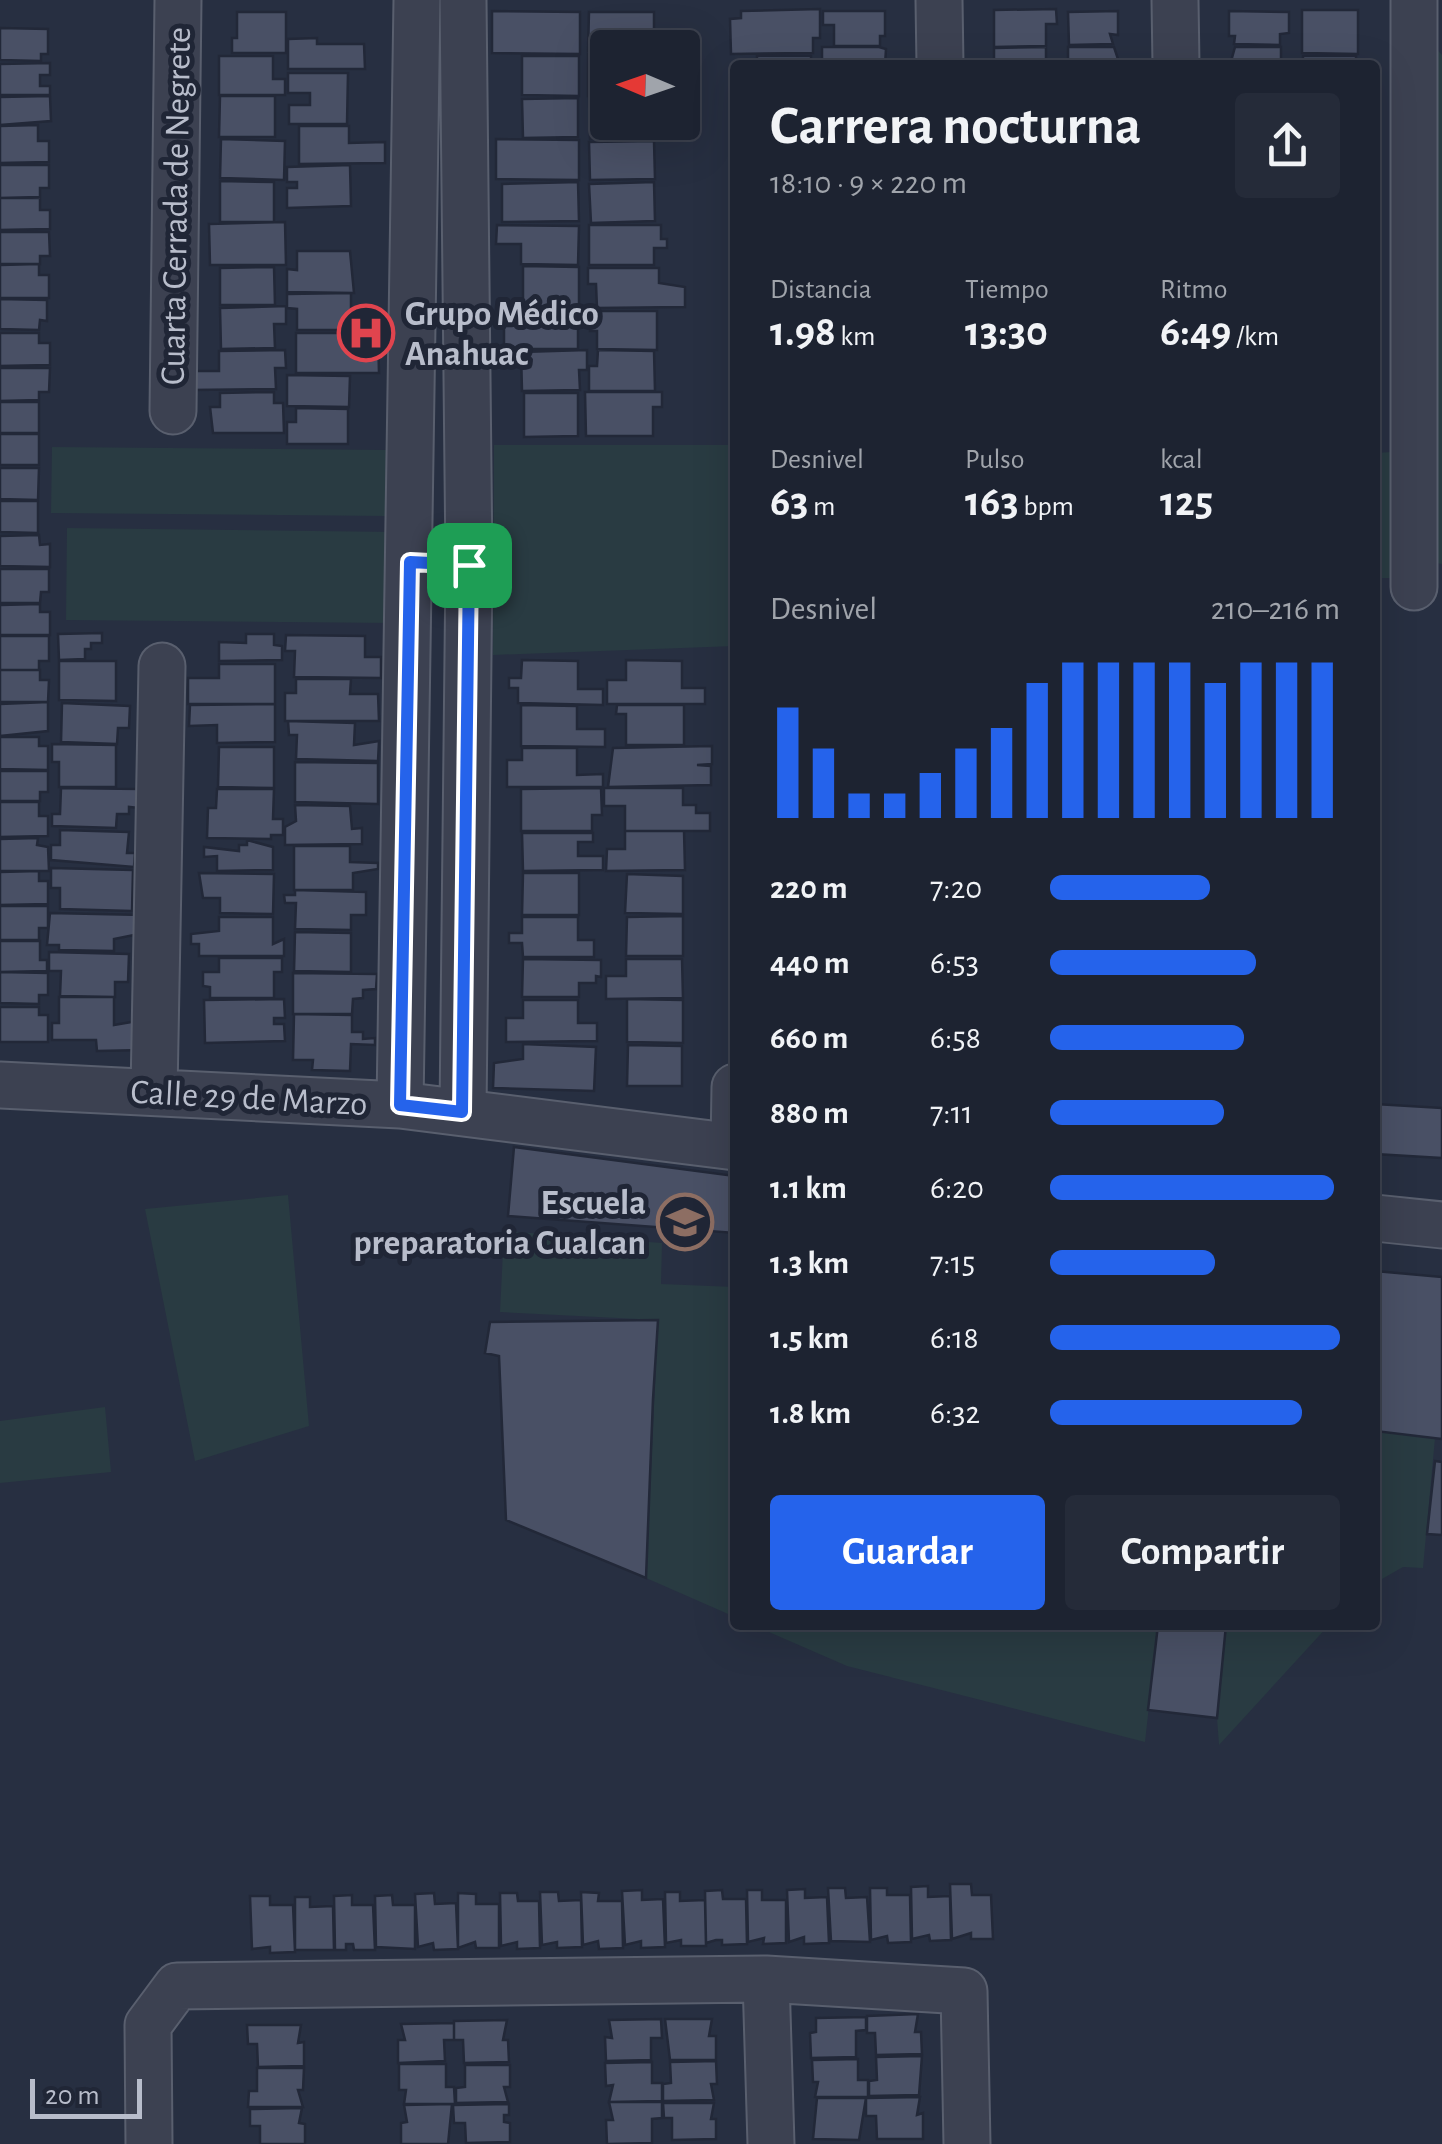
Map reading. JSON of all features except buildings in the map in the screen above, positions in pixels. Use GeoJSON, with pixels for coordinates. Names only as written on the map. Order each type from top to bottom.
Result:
{"type":"FeatureCollection","features":[{"type":"Feature","properties":{"kind":"street","name":"Cuarta Cerrada de Negrete"},"geometry":{"type":"LineString","coordinates":[[173,411],[178,0]]}},
{"type":"Feature","properties":{"kind":"street"},"geometry":{"type":"LineString","coordinates":[[400,1105],[417,0]]}},
{"type":"Feature","properties":{"kind":"street"},"geometry":{"type":"LineString","coordinates":[[462,1112],[469,565],[463,0]]}},
{"type":"Feature","properties":{"kind":"street"},"geometry":{"type":"LineString","coordinates":[[939,0],[940,60]]}},
{"type":"Feature","properties":{"kind":"street"},"geometry":{"type":"LineString","coordinates":[[1175,0],[1176,60]]}},
{"type":"Feature","properties":{"kind":"street"},"geometry":{"type":"LineString","coordinates":[[1414,0],[1414,587]]}},
{"type":"Feature","properties":{"kind":"street"},"geometry":{"type":"LineString","coordinates":[[410,562],[469,565]]}},
{"type":"Feature","properties":{"kind":"street"},"geometry":{"type":"LineString","coordinates":[[154,1092],[162,666]]}},
{"type":"Feature","properties":{"kind":"street","name":"Calle 29 de Marzo"},"geometry":{"type":"LineString","coordinates":[[0,1085],[400,1105],[730,1146]]}},
{"type":"Feature","properties":{"kind":"street"},"geometry":{"type":"LineString","coordinates":[[1380,1219],[1442,1225]]}},
{"type":"Feature","properties":{"kind":"street"},"geometry":{"type":"LineString","coordinates":[[150,2144],[148,2025],[176,1986],[766,1978],[964,1992],[968,2144]]}},
{"type":"Feature","properties":{"kind":"street"},"geometry":{"type":"LineString","coordinates":[[766,1978],[771,2144]]}},
{"type":"Feature","properties":{"kind":"shaded area"},"geometry":{"type":"Polygon","coordinates":[[[1428,40],[1442,55],[1442,564],[1436,563],[1428,40]]]}},
{"type":"Feature","properties":{"kind":"shaded area"},"geometry":{"type":"Polygon","coordinates":[[[494,445],[730,445],[730,646],[493,655],[494,445]]]}},
{"type":"Feature","properties":{"kind":"shaded area"},"geometry":{"type":"Polygon","coordinates":[[[52,447],[387,450],[386,516],[51,513],[52,447]]]}},
{"type":"Feature","properties":{"kind":"shaded area"},"geometry":{"type":"Polygon","coordinates":[[[1392,452],[1393,578],[1380,578],[1380,453],[1392,452]]]}},
{"type":"Feature","properties":{"kind":"shaded area"},"geometry":{"type":"Polygon","coordinates":[[[67,528],[395,532],[393,623],[66,620],[67,528]]]}},
{"type":"Feature","properties":{"kind":"shaded area"},"geometry":{"type":"Polygon","coordinates":[[[288,1195],[309,1426],[195,1461],[145,1209],[288,1195]]]}},
{"type":"Feature","properties":{"kind":"shaded area"},"geometry":{"type":"Polygon","coordinates":[[[504,1231],[662,1243],[661,1284],[730,1287],[730,1615],[646,1578],[658,1320],[500,1312],[504,1231]]]}},
{"type":"Feature","properties":{"kind":"shaded area"},"geometry":{"type":"Polygon","coordinates":[[[105,1407],[111,1472],[0,1483],[0,1421],[105,1407]]]}},
{"type":"Feature","properties":{"kind":"shaded area"},"geometry":{"type":"Polygon","coordinates":[[[1380,1432],[1435,1438],[1423,1568],[1403,1567],[1380,1580],[1380,1432]]]}},
{"type":"Feature","properties":{"kind":"shaded area"},"geometry":{"type":"Polygon","coordinates":[[[764,1630],[1157,1630],[1145,1742],[847,1666],[764,1630]]]}},
{"type":"Feature","properties":{"kind":"shaded area"},"geometry":{"type":"Polygon","coordinates":[[[1226,1630],[1324,1630],[1219,1745],[1217,1718],[1226,1630]]]}},
{"type":"Feature","properties":{"kind":"place","name":"Grupo Médico Anahuac"},"geometry":{"type":"Point","coordinates":[366,333]}},
{"type":"Feature","properties":{"kind":"place","name":"Escuela preparatoria Cualcan"},"geometry":{"type":"Point","coordinates":[685,1222]}},
{"type":"Feature","properties":{"kind":"route"},"geometry":{"type":"LineString","coordinates":[[410,562],[469,565],[462,1112],[400,1105],[410,562]]}}]}
